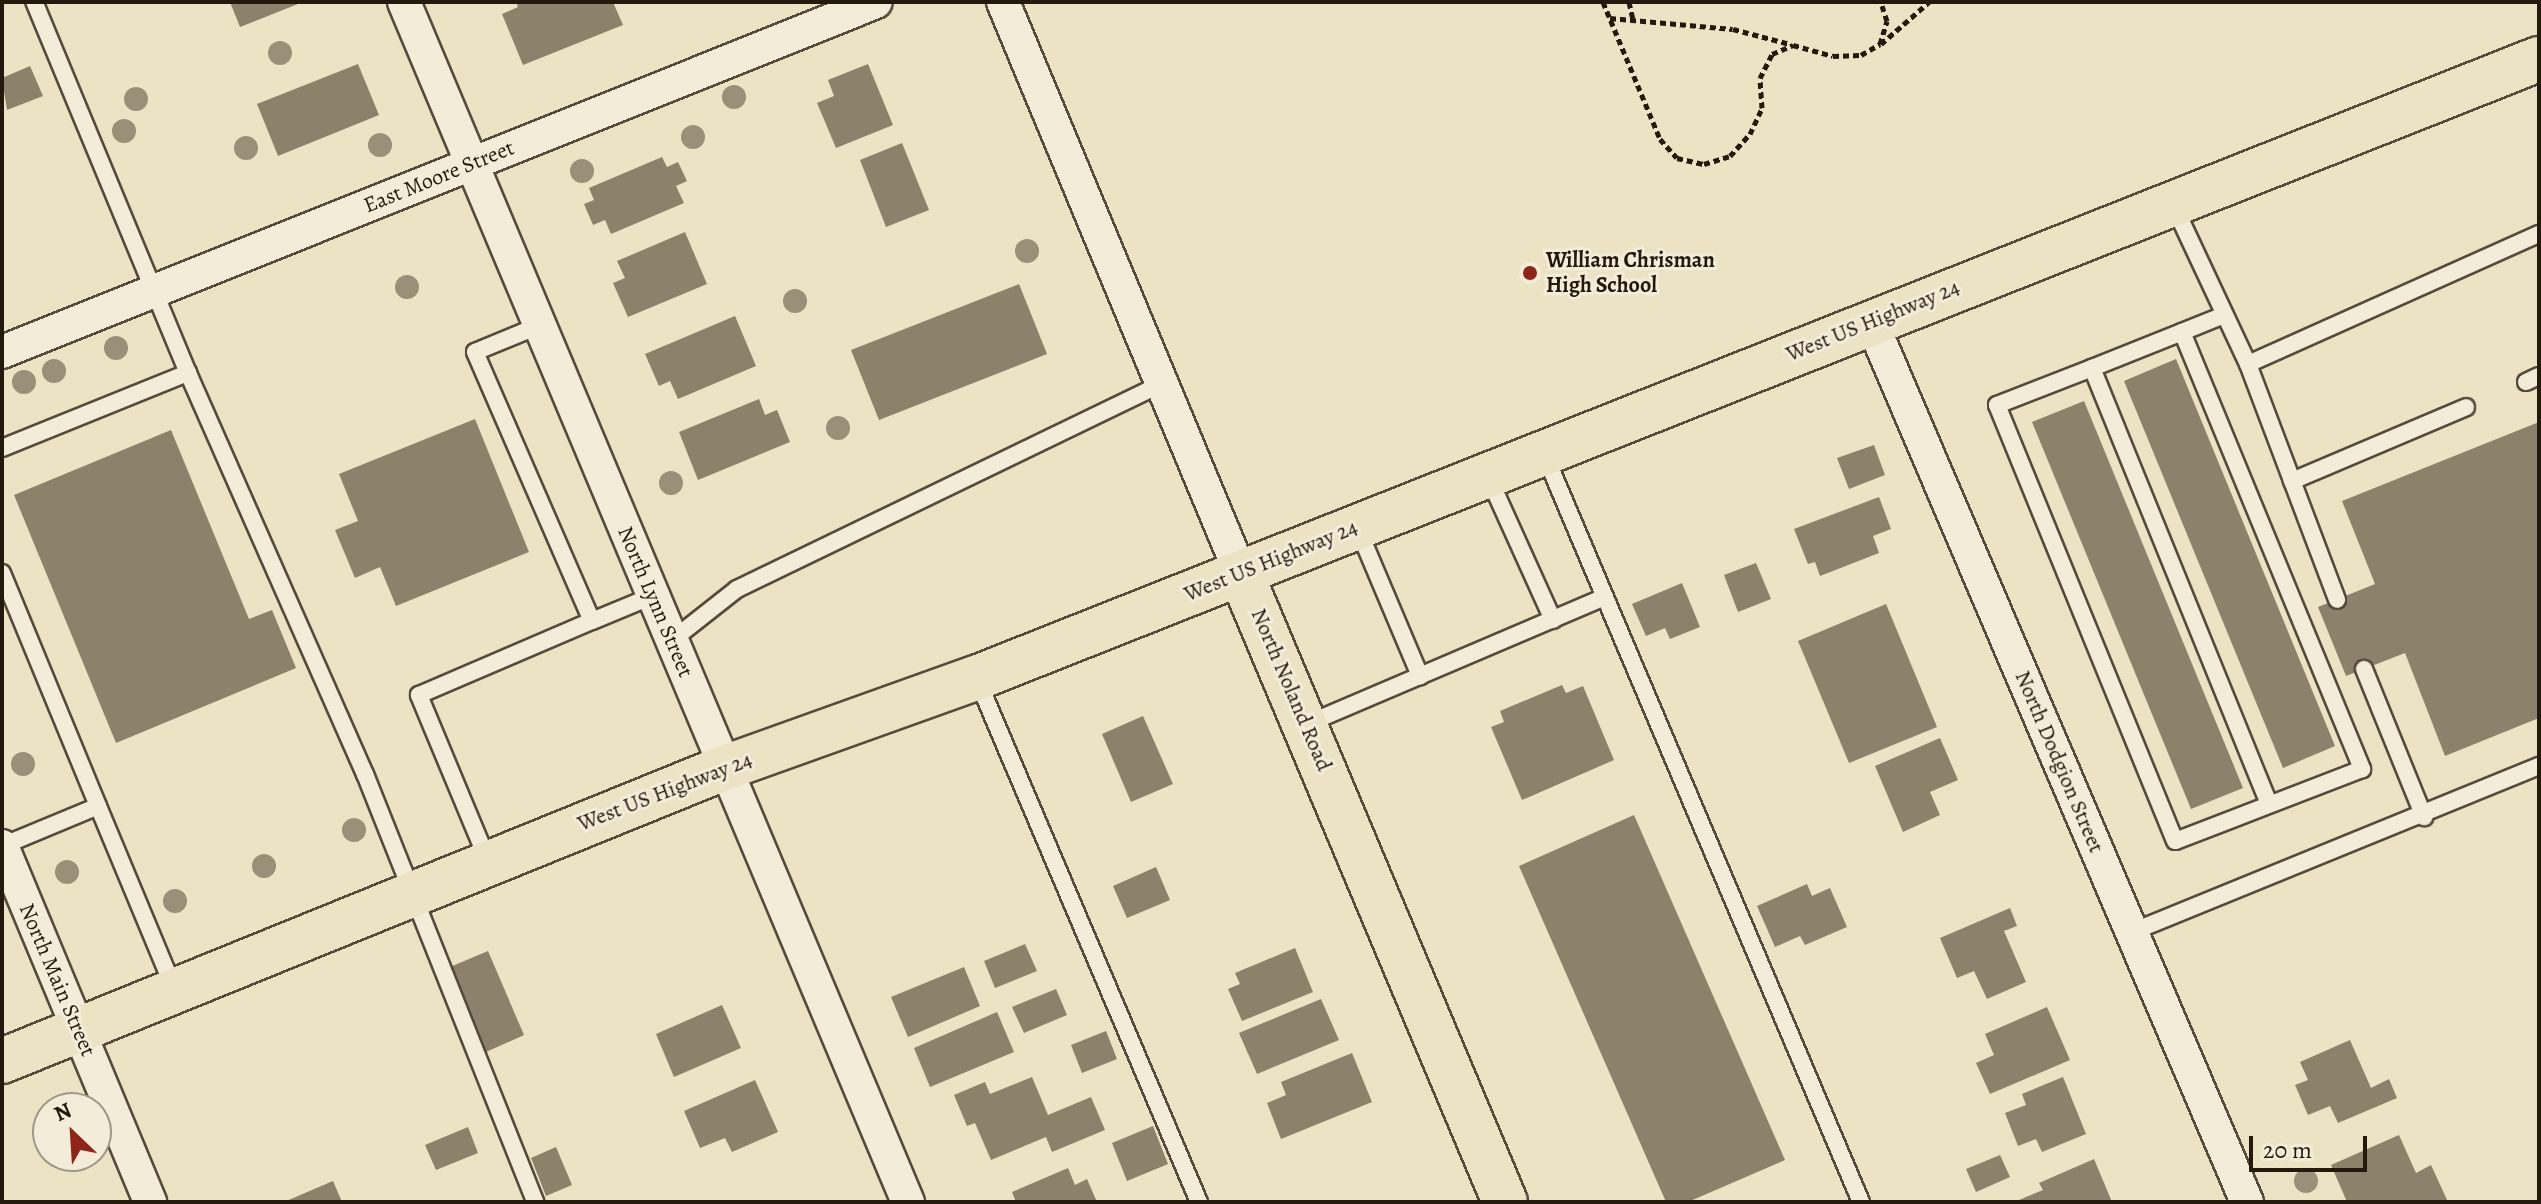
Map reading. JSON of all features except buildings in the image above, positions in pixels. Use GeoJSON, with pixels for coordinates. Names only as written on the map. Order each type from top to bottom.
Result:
{"type":"FeatureCollection","features":[{"type":"Feature","properties":{"kind":"main road","name":"West US Highway 24"},"geometry":{"type":"LineString","coordinates":[[2,1061],[488,861],[724,768],[976,678],[2539,59]]}},
{"type":"Feature","properties":{"kind":"main road","name":"North Noland Road"},"geometry":{"type":"LineString","coordinates":[[1241,574],[1505,1202]]}},
{"type":"Feature","properties":{"kind":"street","name":"North Lynn Street"},"geometry":{"type":"LineString","coordinates":[[404,2],[908,1202]]}},
{"type":"Feature","properties":{"kind":"street","name":"East Moore Street"},"geometry":{"type":"LineString","coordinates":[[2,352],[876,2]]}},
{"type":"Feature","properties":{"kind":"street","name":"North Noland Road"},"geometry":{"type":"LineString","coordinates":[[1003,2],[1241,574]]}},
{"type":"Feature","properties":{"kind":"street","name":"North Dodgion Street"},"geometry":{"type":"LineString","coordinates":[[1871,321],[2247,1202]]}},
{"type":"Feature","properties":{"kind":"street","name":"North Main Street"},"geometry":{"type":"LineString","coordinates":[[2,846],[150,1202]]}},
{"type":"Feature","properties":{"kind":"lane"},"geometry":{"type":"LineString","coordinates":[[34,2],[188,373],[365,774],[410,894],[535,1202]]}},
{"type":"Feature","properties":{"kind":"lane"},"geometry":{"type":"LineString","coordinates":[[2173,203],[2248,364],[2337,600]]}},
{"type":"Feature","properties":{"kind":"lane"},"geometry":{"type":"LineString","coordinates":[[2248,364],[2539,234]]}},
{"type":"Feature","properties":{"kind":"lane"},"geometry":{"type":"LineString","coordinates":[[2182,332],[2362,769],[2175,841],[1997,405],[2224,315]]}},
{"type":"Feature","properties":{"kind":"lane"},"geometry":{"type":"LineString","coordinates":[[538,326],[475,352],[592,621]]}},
{"type":"Feature","properties":{"kind":"lane"},"geometry":{"type":"LineString","coordinates":[[2092,368],[2269,803]]}},
{"type":"Feature","properties":{"kind":"lane"},"geometry":{"type":"LineString","coordinates":[[2,448],[188,373]]}},
{"type":"Feature","properties":{"kind":"lane"},"geometry":{"type":"LineString","coordinates":[[671,641],[737,589],[1162,384]]}},
{"type":"Feature","properties":{"kind":"lane"},"geometry":{"type":"LineString","coordinates":[[2292,481],[2466,407]]}},
{"type":"Feature","properties":{"kind":"lane"},"geometry":{"type":"LineString","coordinates":[[1544,452],[1861,1202]]}},
{"type":"Feature","properties":{"kind":"lane"},"geometry":{"type":"LineString","coordinates":[[1487,475],[1553,620]]}},
{"type":"Feature","properties":{"kind":"lane"},"geometry":{"type":"LineString","coordinates":[[1357,527],[1420,676]]}},
{"type":"Feature","properties":{"kind":"lane"},"geometry":{"type":"LineString","coordinates":[[2,573],[175,990]]}},
{"type":"Feature","properties":{"kind":"lane"},"geometry":{"type":"LineString","coordinates":[[488,861],[419,695],[652,596]]}},
{"type":"Feature","properties":{"kind":"lane"},"geometry":{"type":"LineString","coordinates":[[1306,725],[1605,597]]}},
{"type":"Feature","properties":{"kind":"lane"},"geometry":{"type":"LineString","coordinates":[[2364,669],[2424,817]]}},
{"type":"Feature","properties":{"kind":"lane"},"geometry":{"type":"LineString","coordinates":[[976,678],[1199,1202]]}},
{"type":"Feature","properties":{"kind":"lane"},"geometry":{"type":"LineString","coordinates":[[2132,932],[2424,817],[2539,766]]}},
{"type":"Feature","properties":{"kind":"lane"},"geometry":{"type":"LineString","coordinates":[[2,846],[98,806]]}},
{"type":"Feature","properties":{"kind":"path"},"geometry":{"type":"LineString","coordinates":[[1603,2],[1660,139],[1677,158],[1704,164],[1730,156],[1750,134],[1762,108],[1760,78],[1772,54],[1793,45]]}},
{"type":"Feature","properties":{"kind":"path"},"geometry":{"type":"LineString","coordinates":[[1629,2],[1633,19]]}},
{"type":"Feature","properties":{"kind":"path"},"geometry":{"type":"LineString","coordinates":[[1880,44],[1887,21],[1881,2]]}},
{"type":"Feature","properties":{"kind":"path"},"geometry":{"type":"LineString","coordinates":[[1610,18],[1733,29],[1833,56],[1861,55],[1880,44],[1929,2]]}},
{"type":"Feature","properties":{"kind":"place","name":"William Chrisman High School"},"geometry":{"type":"Point","coordinates":[1530,273]}}]}
